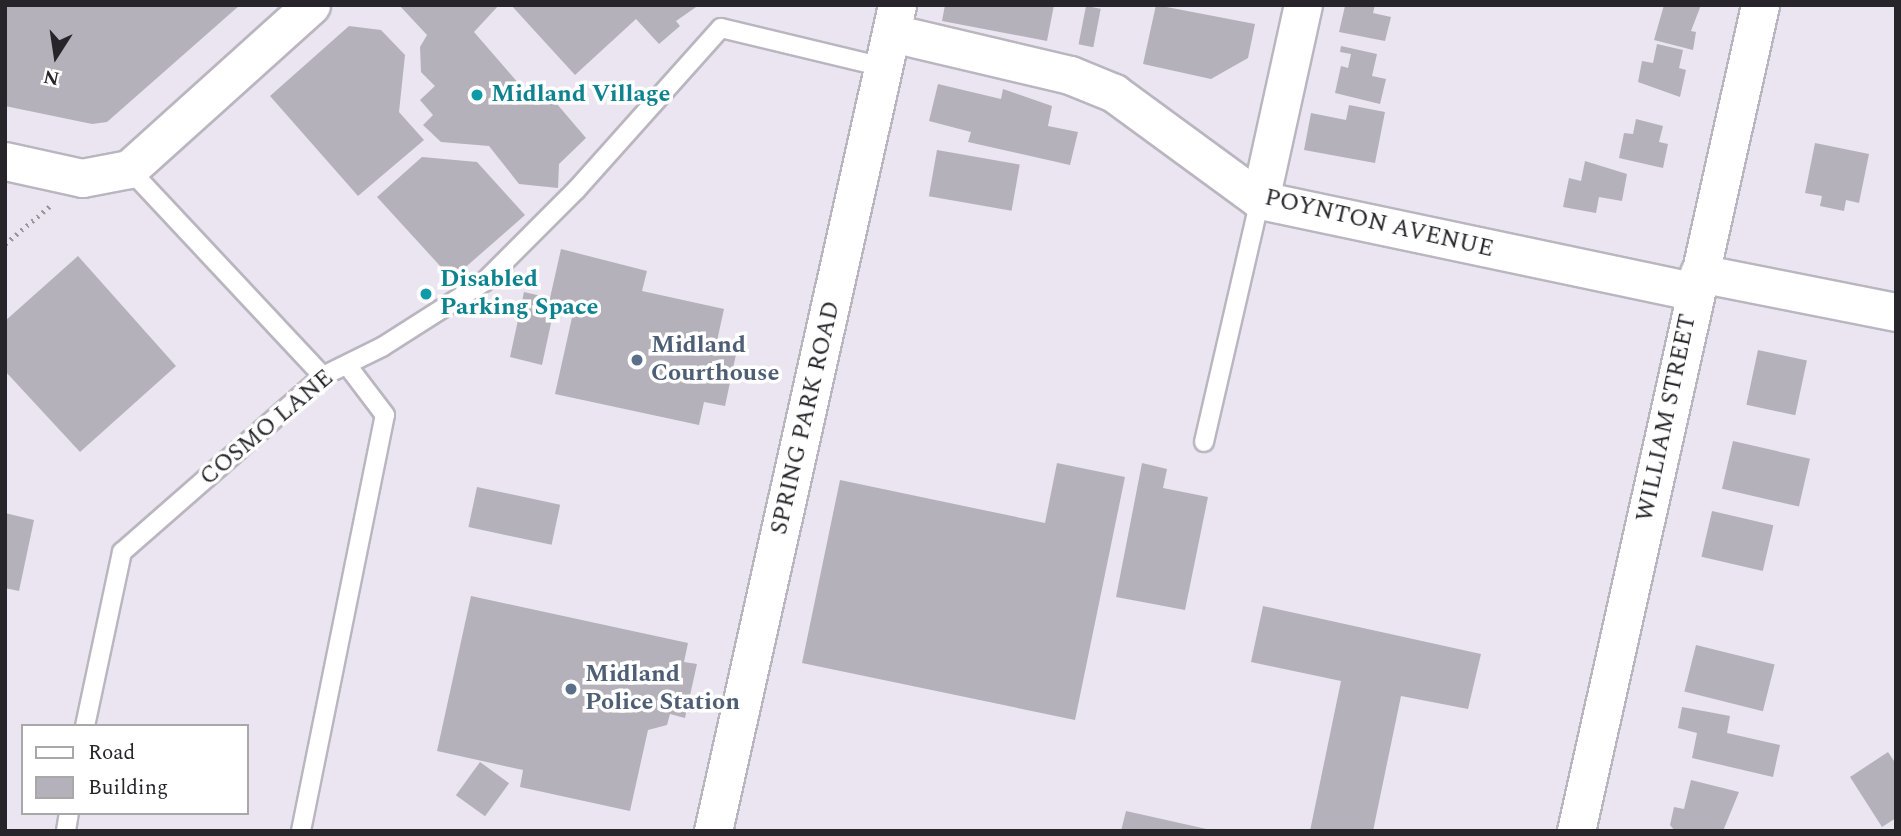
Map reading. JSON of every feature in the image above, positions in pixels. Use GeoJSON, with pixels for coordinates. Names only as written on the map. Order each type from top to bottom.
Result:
{"type":"FeatureCollection","features":[{"type":"Feature","properties":{"kind":"street"},"geometry":{"type":"LineString","coordinates":[[5,161],[82,178],[129,169],[311,5]]}},
{"type":"Feature","properties":{"kind":"street"},"geometry":{"type":"LineString","coordinates":[[1259,200],[1303,5]]}},
{"type":"Feature","properties":{"kind":"street","name":"WILLIAM STREET"},"geometry":{"type":"LineString","coordinates":[[1576,831],[1760,5]]}},
{"type":"Feature","properties":{"kind":"street","name":"POYNTON AVENUE"},"geometry":{"type":"LineString","coordinates":[[891,35],[1070,75],[1114,93],[1259,200],[1697,283],[1896,312]]}},
{"type":"Feature","properties":{"kind":"street","name":"SPRING PARK ROAD"},"geometry":{"type":"LineString","coordinates":[[713,831],[891,35]]}},
{"type":"Feature","properties":{"kind":"lane","name":"COSMO LANE"},"geometry":{"type":"LineString","coordinates":[[85,724],[122,552],[323,376],[347,365],[484,282],[576,190],[642,112],[721,27],[891,35]]}},
{"type":"Feature","properties":{"kind":"lane"},"geometry":{"type":"LineString","coordinates":[[129,169],[323,376]]}},
{"type":"Feature","properties":{"kind":"lane"},"geometry":{"type":"LineString","coordinates":[[1204,442],[1259,200]]}},
{"type":"Feature","properties":{"kind":"lane"},"geometry":{"type":"LineString","coordinates":[[301,831],[384,415],[347,365]]}},
{"type":"Feature","properties":{"kind":"path"},"geometry":{"type":"LineString","coordinates":[[5,244],[82,178]]}},
{"type":"Feature","properties":{"kind":"building"},"geometry":{"type":"Polygon","coordinates":[[[5,5],[240,5],[107,122],[92,124],[5,106],[5,5]]]}},
{"type":"Feature","properties":{"kind":"building","name":"Midland Village"},"geometry":{"type":"Polygon","coordinates":[[[399,5],[499,5],[474,32],[533,100],[545,90],[586,138],[559,164],[558,188],[519,184],[489,146],[441,142],[423,125],[433,115],[420,100],[435,86],[421,72],[420,47],[427,35],[399,5]]]}},
{"type":"Feature","properties":{"kind":"building"},"geometry":{"type":"Polygon","coordinates":[[[511,5],[699,5],[676,21],[680,26],[659,44],[636,19],[575,75],[511,5]]]}},
{"type":"Feature","properties":{"kind":"building"},"geometry":{"type":"Polygon","coordinates":[[[945,5],[1054,5],[1047,41],[942,21],[945,5]]]}},
{"type":"Feature","properties":{"kind":"building"},"geometry":{"type":"Polygon","coordinates":[[[1156,5],[1255,24],[1248,58],[1211,79],[1143,64],[1156,5]]]}},
{"type":"Feature","properties":{"kind":"building"},"geometry":{"type":"Polygon","coordinates":[[[1375,5],[1373,13],[1391,17],[1385,41],[1339,32],[1345,6],[1375,5]]]}},
{"type":"Feature","properties":{"kind":"building"},"geometry":{"type":"Polygon","coordinates":[[[1664,5],[1701,5],[1691,31],[1696,32],[1693,50],[1654,40],[1664,5]]]}},
{"type":"Feature","properties":{"kind":"building"},"geometry":{"type":"Polygon","coordinates":[[[1086,6],[1101,9],[1093,47],[1079,44],[1086,6]]]}},
{"type":"Feature","properties":{"kind":"building"},"geometry":{"type":"Polygon","coordinates":[[[349,26],[381,30],[405,55],[399,112],[424,140],[358,196],[270,96],[349,26]]]}},
{"type":"Feature","properties":{"kind":"building"},"geometry":{"type":"Polygon","coordinates":[[[1657,44],[1683,50],[1679,68],[1686,70],[1680,97],[1638,82],[1642,61],[1653,63],[1657,44]]]}},
{"type":"Feature","properties":{"kind":"building"},"geometry":{"type":"Polygon","coordinates":[[[1341,46],[1377,54],[1372,76],[1386,79],[1380,104],[1335,93],[1341,66],[1348,68],[1351,54],[1340,52],[1341,46]]]}},
{"type":"Feature","properties":{"kind":"building"},"geometry":{"type":"Polygon","coordinates":[[[938,84],[1001,99],[1003,89],[1052,106],[1048,126],[1078,132],[1070,165],[968,142],[971,132],[929,121],[938,84]]]}},
{"type":"Feature","properties":{"kind":"building"},"geometry":{"type":"Polygon","coordinates":[[[1349,105],[1385,112],[1375,163],[1304,150],[1311,113],[1346,120],[1349,105]]]}},
{"type":"Feature","properties":{"kind":"building"},"geometry":{"type":"Polygon","coordinates":[[[1636,119],[1663,126],[1659,142],[1668,144],[1663,168],[1619,158],[1624,133],[1633,134],[1636,119]]]}},
{"type":"Feature","properties":{"kind":"building"},"geometry":{"type":"Polygon","coordinates":[[[1815,143],[1869,154],[1859,203],[1846,200],[1844,211],[1820,206],[1822,196],[1805,193],[1815,143]]]}},
{"type":"Feature","properties":{"kind":"building"},"geometry":{"type":"Polygon","coordinates":[[[937,150],[1020,165],[1012,211],[929,196],[937,150]]]}},
{"type":"Feature","properties":{"kind":"building","name":"Midland Village"},"geometry":{"type":"Polygon","coordinates":[[[422,157],[477,162],[525,215],[452,279],[377,197],[422,157]]]}},
{"type":"Feature","properties":{"kind":"building"},"geometry":{"type":"Polygon","coordinates":[[[1585,161],[1627,174],[1622,201],[1599,197],[1596,213],[1563,207],[1569,178],[1581,181],[1585,161]]]}},
{"type":"Feature","properties":{"kind":"building"},"geometry":{"type":"Polygon","coordinates":[[[561,249],[647,271],[642,291],[724,309],[717,341],[738,345],[725,406],[704,402],[699,425],[555,394],[575,304],[556,300],[542,365],[510,357],[524,292],[550,298],[561,249]]]}},
{"type":"Feature","properties":{"kind":"building"},"geometry":{"type":"Polygon","coordinates":[[[78,256],[176,366],[80,452],[5,371],[5,321],[78,256]]]}},
{"type":"Feature","properties":{"kind":"building"},"geometry":{"type":"Polygon","coordinates":[[[1758,350],[1807,360],[1795,415],[1746,405],[1758,350]]]}},
{"type":"Feature","properties":{"kind":"building"},"geometry":{"type":"Polygon","coordinates":[[[1733,441],[1810,459],[1799,507],[1722,489],[1733,441]]]}},
{"type":"Feature","properties":{"kind":"building"},"geometry":{"type":"Polygon","coordinates":[[[1057,463],[1125,477],[1075,720],[802,663],[840,480],[1045,523],[1057,463]]]}},
{"type":"Feature","properties":{"kind":"building"},"geometry":{"type":"Polygon","coordinates":[[[1142,463],[1167,469],[1163,488],[1208,497],[1185,610],[1116,597],[1142,463]]]}},
{"type":"Feature","properties":{"kind":"building"},"geometry":{"type":"Polygon","coordinates":[[[477,487],[560,505],[552,545],[468,527],[477,487]]]}},
{"type":"Feature","properties":{"kind":"building"},"geometry":{"type":"Polygon","coordinates":[[[1712,511],[1773,525],[1763,571],[1701,557],[1712,511]]]}},
{"type":"Feature","properties":{"kind":"building"},"geometry":{"type":"Polygon","coordinates":[[[5,513],[34,520],[19,591],[5,588],[5,513]]]}},
{"type":"Feature","properties":{"kind":"building","name":"Midland Police Station"},"geometry":{"type":"Polygon","coordinates":[[[471,596],[688,643],[684,662],[697,664],[685,718],[670,714],[667,725],[648,730],[630,811],[520,787],[523,770],[437,751],[471,596]]]}},
{"type":"Feature","properties":{"kind":"building"},"geometry":{"type":"Polygon","coordinates":[[[1263,606],[1481,654],[1468,709],[1401,696],[1373,831],[1310,831],[1341,681],[1251,662],[1263,606]]]}},
{"type":"Feature","properties":{"kind":"building"},"geometry":{"type":"Polygon","coordinates":[[[1696,645],[1775,665],[1763,711],[1684,692],[1696,645]]]}},
{"type":"Feature","properties":{"kind":"building"},"geometry":{"type":"Polygon","coordinates":[[[1682,707],[1730,716],[1727,733],[1780,745],[1773,777],[1692,758],[1697,733],[1678,728],[1682,707]]]}},
{"type":"Feature","properties":{"kind":"building"},"geometry":{"type":"Polygon","coordinates":[[[1888,752],[1896,764],[1896,818],[1882,827],[1850,777],[1888,752]]]}},
{"type":"Feature","properties":{"kind":"building"},"geometry":{"type":"Polygon","coordinates":[[[480,762],[509,783],[485,816],[456,795],[480,762]]]}},
{"type":"Feature","properties":{"kind":"building"},"geometry":{"type":"Polygon","coordinates":[[[1691,780],[1739,792],[1723,831],[1675,831],[1670,825],[1674,807],[1684,809],[1691,780]]]}},
{"type":"Feature","properties":{"kind":"building"},"geometry":{"type":"Polygon","coordinates":[[[1126,811],[1211,830],[1211,831],[1121,831],[1126,811]]]}},
{"type":"Feature","properties":{"kind":"place","name":"Midland Village"},"geometry":{"type":"Point","coordinates":[477,95]}},
{"type":"Feature","properties":{"kind":"place","name":"Disabled Parking Space"},"geometry":{"type":"Point","coordinates":[426,294]}},
{"type":"Feature","properties":{"kind":"place","name":"Midland Courthouse"},"geometry":{"type":"Point","coordinates":[637,360]}},
{"type":"Feature","properties":{"kind":"place","name":"Midland Police Station"},"geometry":{"type":"Point","coordinates":[571,689]}}]}
